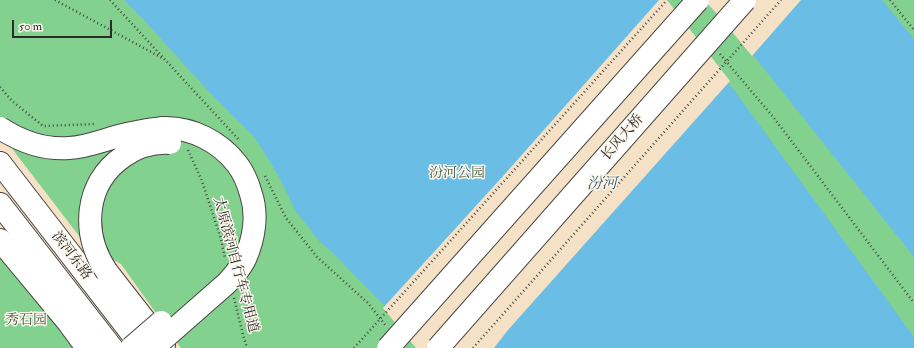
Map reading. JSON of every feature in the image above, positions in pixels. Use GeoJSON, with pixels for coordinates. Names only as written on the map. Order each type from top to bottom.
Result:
{"type":"FeatureCollection","features":[{"type":"Feature","properties":{"kind":"highway"},"geometry":{"type":"LineString","coordinates":[[388,348],[698,0]]}},
{"type":"Feature","properties":{"kind":"highway","name":"长风大桥"},"geometry":{"type":"LineString","coordinates":[[438,348],[745,0]]}},
{"type":"Feature","properties":{"kind":"highway"},"geometry":{"type":"LineString","coordinates":[[0,128],[22,141],[52,148],[86,146],[126,134],[163,128],[175,129],[191,132],[206,138],[222,148],[237,164],[247,181],[253,199],[255,217],[253,237],[245,260],[227,283],[153,348]]}},
{"type":"Feature","properties":{"kind":"highway"},"geometry":{"type":"LineString","coordinates":[[131,348],[217,275],[231,253],[238,234],[240,217],[238,202],[233,187],[225,173],[212,160],[199,151],[187,146],[164,143],[144,146],[131,151],[115,162],[103,175],[94,191],[90,208],[90,223],[94,248],[103,266],[107,272],[166,348]]}},
{"type":"Feature","properties":{"kind":"highway","name":"滨河东路"},"geometry":{"type":"LineString","coordinates":[[0,163],[143,348]]}},
{"type":"Feature","properties":{"kind":"highway","name":"滨河东路"},"geometry":{"type":"LineString","coordinates":[[0,204],[112,348]]}},
{"type":"Feature","properties":{"kind":"highway"},"geometry":{"type":"LineString","coordinates":[[0,240],[68,322],[87,348]]}},
{"type":"Feature","properties":{"kind":"highway"},"geometry":{"type":"LineString","coordinates":[[68,322],[79,348]]}},
{"type":"Feature","properties":{"kind":"path"},"geometry":{"type":"LineString","coordinates":[[55,0],[166,60]]}},
{"type":"Feature","properties":{"kind":"path"},"geometry":{"type":"LineString","coordinates":[[354,348],[667,0]]}},
{"type":"Feature","properties":{"kind":"path"},"geometry":{"type":"LineString","coordinates":[[473,348],[781,0]]}},
{"type":"Feature","properties":{"kind":"path"},"geometry":{"type":"LineString","coordinates":[[890,0],[914,30]]}},
{"type":"Feature","properties":{"kind":"path"},"geometry":{"type":"LineString","coordinates":[[720,53],[774,118],[914,303]]}},
{"type":"Feature","properties":{"kind":"path"},"geometry":{"type":"LineString","coordinates":[[0,87],[12,101],[43,126],[98,124]]}},
{"type":"Feature","properties":{"kind":"path","name":"太原滨河自行车专用道"},"geometry":{"type":"LineString","coordinates":[[187,146],[202,181],[221,239],[226,261]]}},
{"type":"Feature","properties":{"kind":"path","name":"太原滨河自行车专用道"},"geometry":{"type":"LineString","coordinates":[[233,291],[247,348]]}},
{"type":"Feature","properties":{"kind":"green space","name":"汾河公园"},"geometry":{"type":"Polygon","coordinates":[[[0,0],[914,0],[914,348],[181,348],[121,264],[86,245],[0,133],[0,0]]]}},
{"type":"Feature","properties":{"kind":"green space","name":"秀石园"},"geometry":{"type":"Polygon","coordinates":[[[0,248],[72,345],[73,348],[0,348],[0,248]]]}},
{"type":"Feature","properties":{"kind":"water","name":"汾河"},"geometry":{"type":"Polygon","coordinates":[[[124,0],[664,0],[737,94],[914,337],[914,348],[419,348],[380,301],[331,251],[320,242],[295,210],[278,175],[255,138],[211,94],[124,0]]]}},
{"type":"Feature","properties":{"kind":"water"},"geometry":{"type":"Polygon","coordinates":[[[706,0],[882,0],[914,39],[914,257],[722,16],[706,0]]]}},
{"type":"Feature","properties":{"kind":"pier"},"geometry":{"type":"Polygon","coordinates":[[[659,0],[667,0],[730,81],[508,330],[494,348],[416,348],[383,308],[504,175],[659,0]]]}},
{"type":"Feature","properties":{"kind":"pier"},"geometry":{"type":"Polygon","coordinates":[[[704,0],[801,0],[752,56],[704,0]]]}}]}
